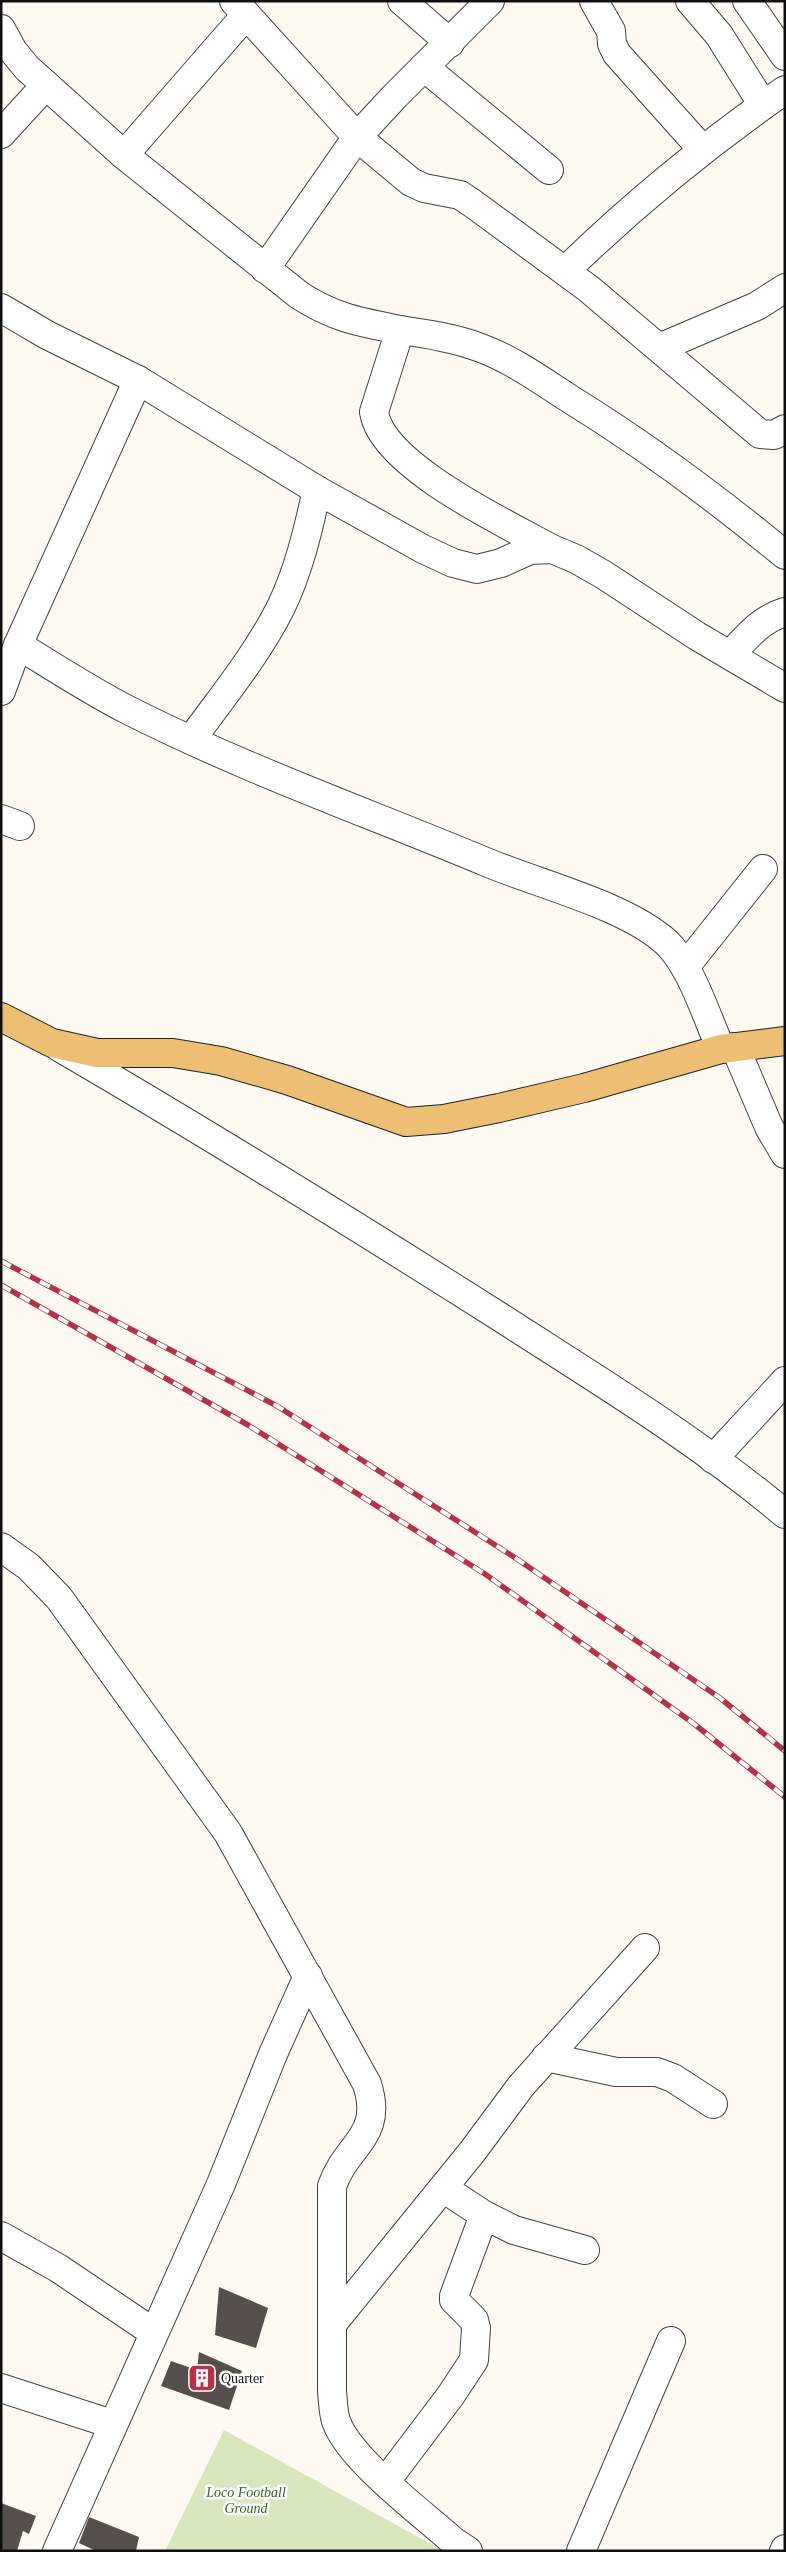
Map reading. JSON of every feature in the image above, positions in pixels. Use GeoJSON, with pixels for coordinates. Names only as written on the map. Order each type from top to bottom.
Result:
{"type":"FeatureCollection","features":[{"type":"Feature","properties":{"kind":"main road"},"geometry":{"type":"LineString","coordinates":[[1,1017],[52,1043],[97,1053],[173,1053],[221,1061],[287,1080],[406,1122],[444,1119],[555,1095],[728,1048],[785,1041]]}},
{"type":"Feature","properties":{"kind":"street"},"geometry":{"type":"LineString","coordinates":[[402,1],[450,43]]}},
{"type":"Feature","properties":{"kind":"street"},"geometry":{"type":"LineString","coordinates":[[594,1],[611,31],[612,44],[617,54],[702,150]]}},
{"type":"Feature","properties":{"kind":"street"},"geometry":{"type":"LineString","coordinates":[[565,271],[612,225],[702,150],[774,97],[690,1]]}},
{"type":"Feature","properties":{"kind":"street"},"geometry":{"type":"LineString","coordinates":[[747,1],[785,56]]}},
{"type":"Feature","properties":{"kind":"street"},"geometry":{"type":"LineString","coordinates":[[265,269],[357,138],[424,67],[450,43],[483,4]]}},
{"type":"Feature","properties":{"kind":"street"},"geometry":{"type":"LineString","coordinates":[[124,155],[240,8],[357,138],[410,182],[424,188],[460,195],[565,271],[760,434],[774,435],[785,429]]}},
{"type":"Feature","properties":{"kind":"street"},"geometry":{"type":"LineString","coordinates":[[1,29],[13,51],[26,68],[124,155],[265,269],[324,311],[353,321],[446,337],[482,348],[525,370],[633,438],[702,488],[785,555]]}},
{"type":"Feature","properties":{"kind":"street"},"geometry":{"type":"LineString","coordinates":[[424,67],[549,170]]}},
{"type":"Feature","properties":{"kind":"street"},"geometry":{"type":"LineString","coordinates":[[1,134],[46,85]]}},
{"type":"Feature","properties":{"kind":"street"},"geometry":{"type":"LineString","coordinates":[[658,348],[757,306],[785,288]]}},
{"type":"Feature","properties":{"kind":"street"},"geometry":{"type":"LineString","coordinates":[[1,308],[47,335],[138,380],[317,490],[423,549],[453,563],[477,569],[501,563],[530,550],[552,549]]}},
{"type":"Feature","properties":{"kind":"street"},"geometry":{"type":"LineString","coordinates":[[400,330],[374,412],[376,423],[381,433],[394,449],[426,475],[472,505],[604,575],[697,636],[731,654],[785,688]]}},
{"type":"Feature","properties":{"kind":"street"},"geometry":{"type":"LineString","coordinates":[[1,691],[18,645],[138,380]]}},
{"type":"Feature","properties":{"kind":"street"},"geometry":{"type":"LineString","coordinates":[[191,740],[260,644],[281,606],[307,538],[317,490]]}},
{"type":"Feature","properties":{"kind":"street"},"geometry":{"type":"LineString","coordinates":[[731,654],[771,616],[785,612]]}},
{"type":"Feature","properties":{"kind":"street"},"geometry":{"type":"LineString","coordinates":[[18,645],[125,708],[191,740],[500,868],[611,910],[645,926],[667,943],[685,967],[785,1154]]}},
{"type":"Feature","properties":{"kind":"street"},"geometry":{"type":"LineString","coordinates":[[685,967],[763,869]]}},
{"type":"Feature","properties":{"kind":"street"},"geometry":{"type":"LineString","coordinates":[[52,1043],[392,1248],[556,1353],[713,1459],[754,1488],[785,1514]]}},
{"type":"Feature","properties":{"kind":"street"},"geometry":{"type":"LineString","coordinates":[[713,1459],[785,1381]]}},
{"type":"Feature","properties":{"kind":"street"},"geometry":{"type":"LineString","coordinates":[[1,1546],[29,1567],[59,1598],[163,1740],[228,1833],[367,2084],[372,2102],[371,2120],[363,2139],[337,2171],[332,2186],[334,2323],[332,2391],[336,2421],[349,2444],[386,2481],[468,2551]]}},
{"type":"Feature","properties":{"kind":"street"},"geometry":{"type":"LineString","coordinates":[[334,2323],[546,2057],[645,1948]]}},
{"type":"Feature","properties":{"kind":"street"},"geometry":{"type":"LineString","coordinates":[[57,2551],[153,2332],[213,2202],[272,2054],[308,1976]]}},
{"type":"Feature","properties":{"kind":"street"},"geometry":{"type":"LineString","coordinates":[[546,2057],[616,2072],[657,2072],[673,2078],[713,2104]]}},
{"type":"Feature","properties":{"kind":"street"},"geometry":{"type":"LineString","coordinates":[[443,2188],[484,2215],[514,2230],[586,2250]]}},
{"type":"Feature","properties":{"kind":"street"},"geometry":{"type":"LineString","coordinates":[[386,2481],[451,2395],[474,2360],[476,2328],[474,2320],[454,2300],[454,2296],[484,2215]]}},
{"type":"Feature","properties":{"kind":"street"},"geometry":{"type":"LineString","coordinates":[[1,2236],[58,2268],[153,2332]]}},
{"type":"Feature","properties":{"kind":"street"},"geometry":{"type":"LineString","coordinates":[[581,2551],[672,2341]]}},
{"type":"Feature","properties":{"kind":"street"},"geometry":{"type":"LineString","coordinates":[[1,2388],[112,2424]]}},
{"type":"Feature","properties":{"kind":"green space","name":"Loco Football Ground"},"geometry":{"type":"Polygon","coordinates":[[[224,2430],[440,2549],[439,2551],[165,2551],[224,2430]]]}},
{"type":"Feature","properties":{"kind":"building","name":"Quarter"},"geometry":{"type":"Polygon","coordinates":[[[219,2287],[268,2308],[256,2348],[215,2335],[219,2287]]]}},
{"type":"Feature","properties":{"kind":"building","name":"Quarter"},"geometry":{"type":"Polygon","coordinates":[[[199,2352],[242,2371],[229,2410],[161,2386],[171,2361],[197,2370],[199,2352]]]}},
{"type":"Feature","properties":{"kind":"building"},"geometry":{"type":"Polygon","coordinates":[[[1,2503],[36,2516],[29,2534],[23,2531],[17,2551],[1,2551],[1,2503]]]}},
{"type":"Feature","properties":{"kind":"building"},"geometry":{"type":"Polygon","coordinates":[[[89,2517],[139,2537],[136,2551],[96,2551],[79,2543],[89,2517]]]}},
{"type":"Feature","properties":{"kind":"railway"},"geometry":{"type":"LineString","coordinates":[[1,1261],[277,1406],[514,1557],[720,1698],[785,1751]]}},
{"type":"Feature","properties":{"kind":"railway"},"geometry":{"type":"LineString","coordinates":[[1,1285],[248,1425],[485,1574],[693,1723],[785,1797]]}},
{"type":"Feature","properties":{"kind":"place","name":"Quarter"},"geometry":{"type":"Point","coordinates":[202,2378]}}]}
